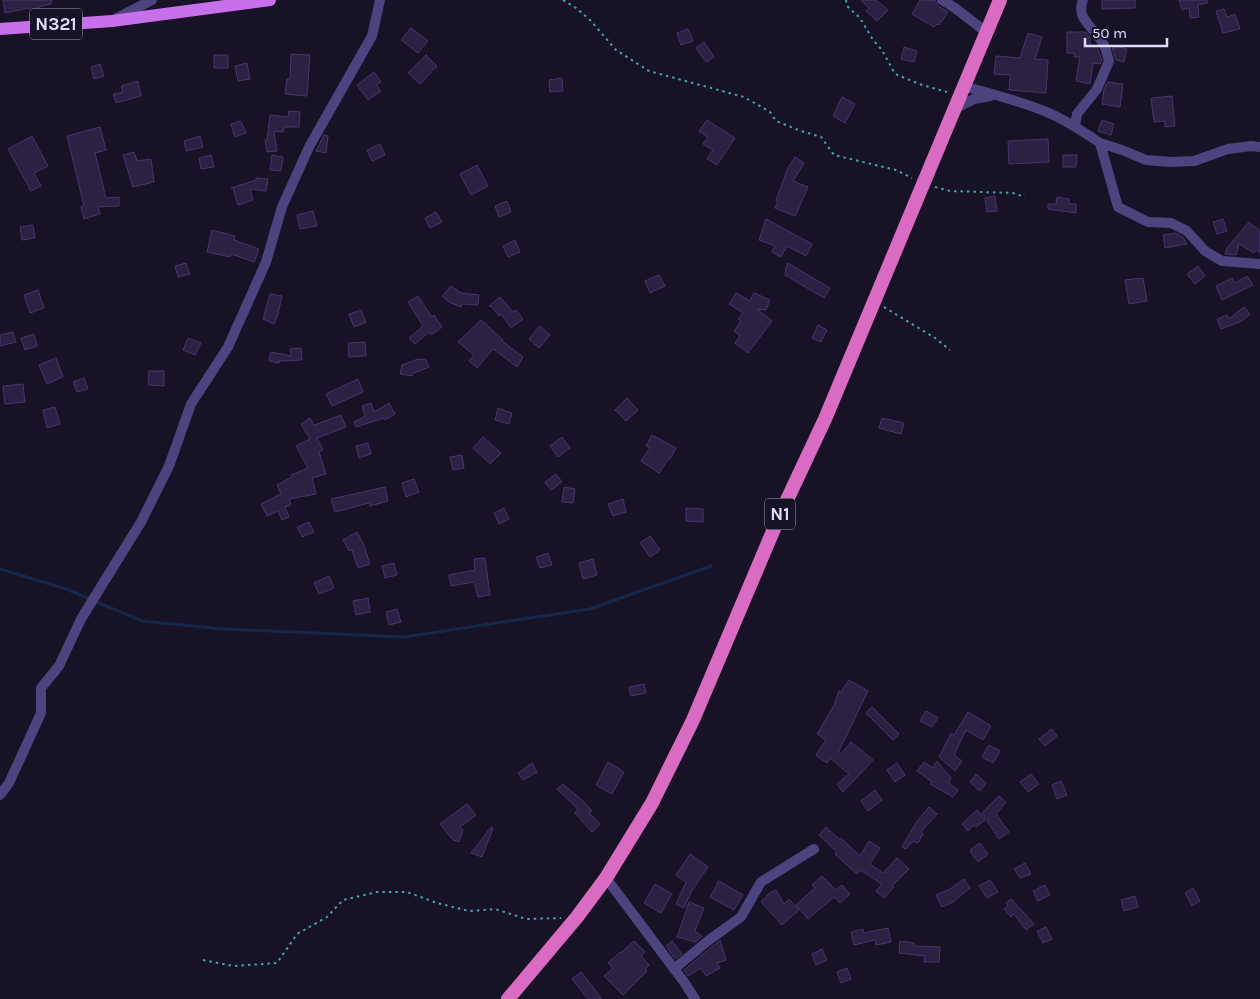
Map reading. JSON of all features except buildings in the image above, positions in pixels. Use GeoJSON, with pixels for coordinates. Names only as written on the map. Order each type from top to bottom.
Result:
{"type":"FeatureCollection","features":[{"type":"Feature","properties":{"kind":"highway","name":"N1"},"geometry":{"type":"LineString","coordinates":[[508,999],[577,917],[606,878],[652,803],[693,720],[779,517],[824,419],[1000,0]]}},
{"type":"Feature","properties":{"kind":"main road","name":"N321"},"geometry":{"type":"LineString","coordinates":[[0,29],[112,20],[270,0]]}},
{"type":"Feature","properties":{"kind":"street","name":"N321"},"geometry":{"type":"LineString","coordinates":[[112,20],[152,0]]}},
{"type":"Feature","properties":{"kind":"street"},"geometry":{"type":"LineString","coordinates":[[0,795],[9,783],[41,713],[41,688],[59,666],[81,619],[141,522],[169,466],[191,404],[228,347],[266,262],[282,207],[309,147],[372,36],[380,0]]}},
{"type":"Feature","properties":{"kind":"street"},"geometry":{"type":"LineString","coordinates":[[942,0],[986,32]]}},
{"type":"Feature","properties":{"kind":"street"},"geometry":{"type":"LineString","coordinates":[[1075,126],[1077,114],[1097,89],[1109,61],[1103,42],[1093,28],[1083,19],[1080,7],[1083,0]]}},
{"type":"Feature","properties":{"kind":"street"},"geometry":{"type":"LineString","coordinates":[[961,91],[1009,99],[1051,114],[1075,126],[1100,143],[1146,160],[1194,161],[1228,149],[1250,146],[1260,147]]}},
{"type":"Feature","properties":{"kind":"street"},"geometry":{"type":"LineString","coordinates":[[953,110],[974,99],[987,96],[1009,99]]}},
{"type":"Feature","properties":{"kind":"street"},"geometry":{"type":"LineString","coordinates":[[1100,143],[1118,207],[1148,222],[1171,223],[1187,231],[1204,251],[1222,261],[1260,264]]}},
{"type":"Feature","properties":{"kind":"street"},"geometry":{"type":"LineString","coordinates":[[674,969],[709,940],[741,918],[761,882],[814,848]]}},
{"type":"Feature","properties":{"kind":"street"},"geometry":{"type":"LineString","coordinates":[[606,878],[695,999]]}},
{"type":"Feature","properties":{"kind":"path"},"geometry":{"type":"LineString","coordinates":[[563,0],[590,20],[616,50],[633,62],[649,71],[744,97],[770,112],[776,121],[801,132],[821,137],[834,155],[896,170],[922,184],[950,191],[1013,194],[1025,197]]}},
{"type":"Feature","properties":{"kind":"path"},"geometry":{"type":"LineString","coordinates":[[846,0],[847,6],[860,18],[873,40],[882,50],[895,74],[922,85],[961,91]]}},
{"type":"Feature","properties":{"kind":"path"},"geometry":{"type":"LineString","coordinates":[[873,302],[914,324],[950,350]]}},
{"type":"Feature","properties":{"kind":"path"},"geometry":{"type":"LineString","coordinates":[[204,960],[234,966],[277,963],[297,934],[327,917],[342,900],[377,892],[408,892],[437,903],[469,910],[495,909],[526,919],[577,917]]}},
{"type":"Feature","properties":{"kind":"waterway"},"geometry":{"type":"LineString","coordinates":[[0,569],[66,589],[142,621],[223,629],[404,637],[590,609],[711,566]]}}]}
